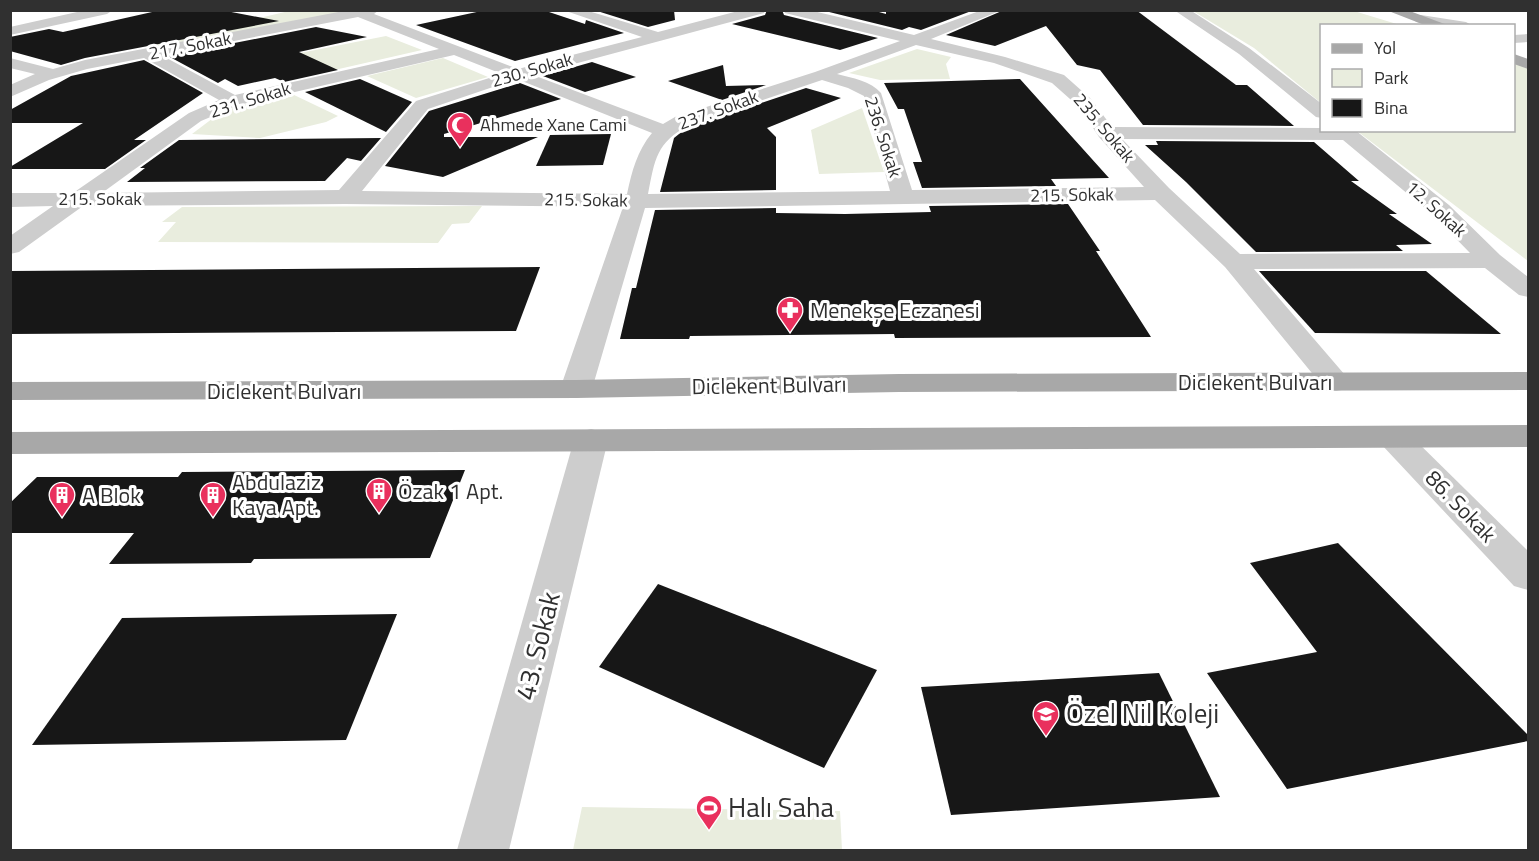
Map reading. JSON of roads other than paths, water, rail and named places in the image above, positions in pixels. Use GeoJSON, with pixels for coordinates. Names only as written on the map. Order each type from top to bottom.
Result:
{"type":"FeatureCollection","features":[{"type":"Feature","properties":{"kind":"main road"},"geometry":{"type":"LineString","coordinates":[[1392,10],[1418,22]]}},
{"type":"Feature","properties":{"kind":"main road"},"geometry":{"type":"LineString","coordinates":[[1375,12],[1418,22]]}},
{"type":"Feature","properties":{"kind":"main road","name":"Diclekent Bulvarı"},"geometry":{"type":"LineString","coordinates":[[10,391],[576,389],[899,383],[1528,381]]}},
{"type":"Feature","properties":{"kind":"main road"},"geometry":{"type":"LineString","coordinates":[[10,443],[1528,436]]}},
{"type":"Feature","properties":{"kind":"street"},"geometry":{"type":"LineString","coordinates":[[10,30],[107,10]]}},
{"type":"Feature","properties":{"kind":"street"},"geometry":{"type":"LineString","coordinates":[[569,10],[658,37]]}},
{"type":"Feature","properties":{"kind":"street","name":"230. Sokak"},"geometry":{"type":"LineString","coordinates":[[345,197],[422,105],[517,74],[759,10]]}},
{"type":"Feature","properties":{"kind":"street","name":"235. Sokak"},"geometry":{"type":"LineString","coordinates":[[790,10],[999,60],[1058,79],[1085,103],[1107,134],[1161,193],[1234,262],[1336,382]]}},
{"type":"Feature","properties":{"kind":"street","name":"237. Sokak"},"geometry":{"type":"LineString","coordinates":[[576,389],[636,201],[644,165],[652,146],[664,130],[682,121],[821,75],[910,40],[996,10]]}},
{"type":"Feature","properties":{"kind":"street"},"geometry":{"type":"LineString","coordinates":[[1180,10],[1244,51],[1320,111]]}},
{"type":"Feature","properties":{"kind":"street"},"geometry":{"type":"LineString","coordinates":[[367,12],[455,50],[664,130]]}},
{"type":"Feature","properties":{"kind":"street","name":"217. Sokak"},"geometry":{"type":"LineString","coordinates":[[10,92],[53,74],[85,65],[367,12]]}},
{"type":"Feature","properties":{"kind":"street"},"geometry":{"type":"LineString","coordinates":[[1418,22],[1442,24]]}},
{"type":"Feature","properties":{"kind":"street"},"geometry":{"type":"LineString","coordinates":[[85,65],[123,50],[195,29]]}},
{"type":"Feature","properties":{"kind":"street","name":"231. Sokak"},"geometry":{"type":"LineString","coordinates":[[10,247],[195,117],[233,101],[455,50]]}},
{"type":"Feature","properties":{"kind":"street"},"geometry":{"type":"LineString","coordinates":[[147,54],[233,101]]}},
{"type":"Feature","properties":{"kind":"street"},"geometry":{"type":"LineString","coordinates":[[10,63],[53,74]]}},
{"type":"Feature","properties":{"kind":"street","name":"236. Sokak"},"geometry":{"type":"LineString","coordinates":[[821,75],[854,84],[872,93],[903,198]]}},
{"type":"Feature","properties":{"kind":"street"},"geometry":{"type":"LineString","coordinates":[[1107,134],[1345,132]]}},
{"type":"Feature","properties":{"kind":"street","name":"12. Sokak"},"geometry":{"type":"LineString","coordinates":[[1345,132],[1441,210],[1491,260],[1528,289]]}},
{"type":"Feature","properties":{"kind":"street","name":"215. Sokak"},"geometry":{"type":"LineString","coordinates":[[10,200],[345,197],[636,201],[1161,193]]}},
{"type":"Feature","properties":{"kind":"street"},"geometry":{"type":"LineString","coordinates":[[1234,262],[1491,260]]}},
{"type":"Feature","properties":{"kind":"street","name":"86. Sokak"},"geometry":{"type":"LineString","coordinates":[[1393,437],[1528,575]]}},
{"type":"Feature","properties":{"kind":"street","name":"43. Sokak"},"geometry":{"type":"LineString","coordinates":[[483,850],[591,440]]}},
{"type":"Feature","properties":{"kind":"place","name":"Ahmede Xane Cami"},"geometry":{"type":"Point","coordinates":[460,148]}},
{"type":"Feature","properties":{"kind":"place","name":"Menekşe Eczanesi"},"geometry":{"type":"Point","coordinates":[790,333]}},
{"type":"Feature","properties":{"kind":"place","name":"Özak 1 Apt."},"geometry":{"type":"Point","coordinates":[379,514]}},
{"type":"Feature","properties":{"kind":"place","name":"A Blok"},"geometry":{"type":"Point","coordinates":[62,518]}},
{"type":"Feature","properties":{"kind":"place","name":"Abdulaziz Kaya Apt."},"geometry":{"type":"Point","coordinates":[213,518]}},
{"type":"Feature","properties":{"kind":"place","name":"Özel Nil Koleji"},"geometry":{"type":"Point","coordinates":[1046,737]}},
{"type":"Feature","properties":{"kind":"place","name":"Halı Saha"},"geometry":{"type":"Point","coordinates":[709,831]}}]}
